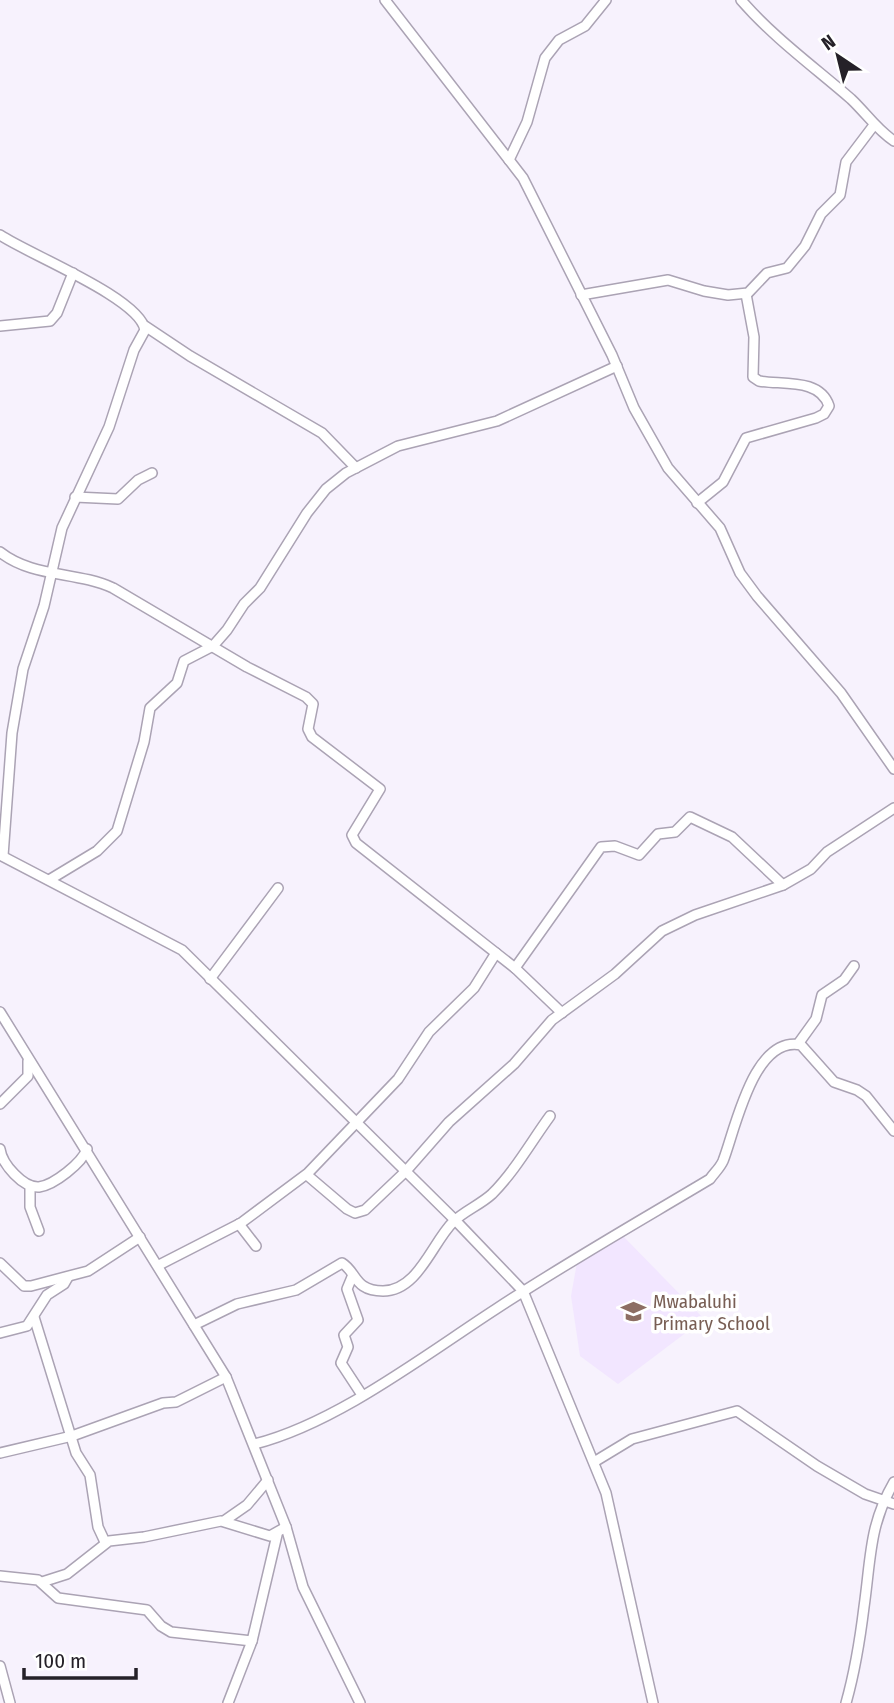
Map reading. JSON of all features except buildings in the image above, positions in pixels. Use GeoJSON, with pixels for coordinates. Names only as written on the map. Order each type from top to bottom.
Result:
{"type":"FeatureCollection","features":[{"type":"Feature","properties":{"kind":"street"},"geometry":{"type":"LineString","coordinates":[[385,0],[509,160],[531,194],[653,443],[697,503],[720,528],[733,561],[751,589],[841,693],[894,769]]}},
{"type":"Feature","properties":{"kind":"street"},"geometry":{"type":"LineString","coordinates":[[509,160],[527,122],[545,58],[559,40],[581,30],[606,0]]}},
{"type":"Feature","properties":{"kind":"street"},"geometry":{"type":"LineString","coordinates":[[741,0],[776,38],[848,97],[874,125],[894,141]]}},
{"type":"Feature","properties":{"kind":"street"},"geometry":{"type":"LineString","coordinates":[[746,294],[767,272],[787,268],[805,246],[825,208],[840,195],[846,162],[874,125]]}},
{"type":"Feature","properties":{"kind":"street"},"geometry":{"type":"LineString","coordinates":[[0,234],[30,254],[73,273],[127,307],[145,326],[190,356],[322,433],[356,468]]}},
{"type":"Feature","properties":{"kind":"street"},"geometry":{"type":"LineString","coordinates":[[0,326],[50,321],[57,313],[73,273]]}},
{"type":"Feature","properties":{"kind":"street"},"geometry":{"type":"LineString","coordinates":[[582,295],[668,280],[704,291],[746,294]]}},
{"type":"Feature","properties":{"kind":"street"},"geometry":{"type":"LineString","coordinates":[[697,503],[723,482],[746,438],[816,418],[824,414],[829,406],[811,387],[759,382],[752,377],[754,337],[746,294]]}},
{"type":"Feature","properties":{"kind":"street"},"geometry":{"type":"LineString","coordinates":[[145,326],[118,394],[109,427],[59,535],[51,574],[23,669],[12,733],[1,856],[171,943],[456,1220],[523,1291],[594,1462],[615,1527],[653,1703]]}},
{"type":"Feature","properties":{"kind":"street"},"geometry":{"type":"LineString","coordinates":[[50,880],[97,851],[117,831],[144,742],[150,708],[177,683],[184,661],[212,646],[260,588],[278,555],[317,499],[337,479],[398,446],[497,421],[617,366]]}},
{"type":"Feature","properties":{"kind":"street"},"geometry":{"type":"LineString","coordinates":[[75,497],[118,499],[138,480],[152,473]]}},
{"type":"Feature","properties":{"kind":"street"},"geometry":{"type":"LineString","coordinates":[[0,552],[18,565],[51,574],[100,582],[313,704],[308,729],[312,737],[380,789],[352,835],[356,843],[515,968],[562,1013]]}},
{"type":"Feature","properties":{"kind":"street"},"geometry":{"type":"LineString","coordinates":[[307,1175],[355,1213],[365,1210],[406,1171],[449,1122],[514,1064],[562,1013],[592,992],[672,926],[783,885],[811,869],[827,852],[894,808]]}},
{"type":"Feature","properties":{"kind":"street"},"geometry":{"type":"LineString","coordinates":[[515,968],[601,847],[615,846],[639,855],[657,834],[675,832],[690,817],[732,837],[783,885]]}},
{"type":"Feature","properties":{"kind":"street"},"geometry":{"type":"LineString","coordinates":[[210,979],[278,888]]}},
{"type":"Feature","properties":{"kind":"street"},"geometry":{"type":"LineString","coordinates":[[159,1265],[239,1224],[307,1175],[398,1079],[429,1032],[474,988],[496,953]]}},
{"type":"Feature","properties":{"kind":"street"},"geometry":{"type":"LineString","coordinates":[[798,1044],[816,1019],[824,993],[844,980],[854,966]]}},
{"type":"Feature","properties":{"kind":"street"},"geometry":{"type":"LineString","coordinates":[[0,1012],[226,1377],[286,1527],[303,1587],[360,1703]]}},
{"type":"Feature","properties":{"kind":"street"},"geometry":{"type":"LineString","coordinates":[[255,1444],[284,1434],[362,1395],[523,1291],[710,1179],[723,1162],[734,1124],[756,1076],[771,1056],[788,1045],[798,1044],[817,1060],[834,1082],[866,1096],[894,1131]]}},
{"type":"Feature","properties":{"kind":"street"},"geometry":{"type":"LineString","coordinates":[[0,1104],[28,1076],[28,1059]]}},
{"type":"Feature","properties":{"kind":"street"},"geometry":{"type":"LineString","coordinates":[[28,1076],[40,1076]]}},
{"type":"Feature","properties":{"kind":"street"},"geometry":{"type":"LineString","coordinates":[[194,1325],[237,1304],[296,1290],[342,1263],[362,1286],[382,1291],[407,1283],[456,1220],[493,1193],[513,1170],[550,1116]]}},
{"type":"Feature","properties":{"kind":"street"},"geometry":{"type":"LineString","coordinates":[[0,1149],[5,1162],[30,1186],[30,1207],[39,1231]]}},
{"type":"Feature","properties":{"kind":"street"},"geometry":{"type":"LineString","coordinates":[[30,1186],[47,1184],[81,1160],[87,1149]]}},
{"type":"Feature","properties":{"kind":"street"},"geometry":{"type":"LineString","coordinates":[[81,1160],[95,1163]]}},
{"type":"Feature","properties":{"kind":"street"},"geometry":{"type":"LineString","coordinates":[[239,1224],[256,1246]]}},
{"type":"Feature","properties":{"kind":"street"},"geometry":{"type":"LineString","coordinates":[[0,1263],[28,1287],[89,1270],[140,1237]]}},
{"type":"Feature","properties":{"kind":"street"},"geometry":{"type":"LineString","coordinates":[[0,1333],[21,1329],[34,1317],[47,1295],[64,1284],[68,1277]]}},
{"type":"Feature","properties":{"kind":"street"},"geometry":{"type":"LineString","coordinates":[[352,1277],[348,1293],[358,1320],[344,1335],[348,1347],[341,1363],[362,1395]]}},
{"type":"Feature","properties":{"kind":"street"},"geometry":{"type":"LineString","coordinates":[[34,1317],[76,1454],[90,1475],[98,1527],[105,1542]]}},
{"type":"Feature","properties":{"kind":"street"},"geometry":{"type":"LineString","coordinates":[[0,1453],[72,1436],[163,1403],[176,1402],[226,1377]]}},
{"type":"Feature","properties":{"kind":"street"},"geometry":{"type":"LineString","coordinates":[[594,1462],[632,1439],[737,1411],[817,1466],[894,1504]]}},
{"type":"Feature","properties":{"kind":"street"},"geometry":{"type":"LineString","coordinates":[[0,1576],[42,1582],[67,1574],[105,1542],[224,1521],[247,1505],[268,1480]]}},
{"type":"Feature","properties":{"kind":"street"},"geometry":{"type":"LineString","coordinates":[[846,1703],[858,1653],[874,1527],[882,1500],[894,1482]]}},
{"type":"Feature","properties":{"kind":"street"},"geometry":{"type":"LineString","coordinates":[[224,1521],[266,1536],[277,1535]]}},
{"type":"Feature","properties":{"kind":"street"},"geometry":{"type":"LineString","coordinates":[[228,1703],[252,1641],[277,1535],[286,1527]]}},
{"type":"Feature","properties":{"kind":"street"},"geometry":{"type":"LineString","coordinates":[[42,1582],[58,1598],[147,1610],[161,1626],[172,1632],[252,1641]]}},
{"type":"Feature","properties":{"kind":"street"},"geometry":{"type":"LineString","coordinates":[[0,1666],[10,1703]]}},
{"type":"Feature","properties":{"kind":"shaded area"},"geometry":{"type":"Polygon","coordinates":[[[622,1235],[704,1319],[618,1384],[580,1356],[571,1296],[578,1257],[622,1235]]]}},
{"type":"Feature","properties":{"kind":"place","name":"Mwabaluhi Primary School"},"geometry":{"type":"Point","coordinates":[633,1312]}}]}
